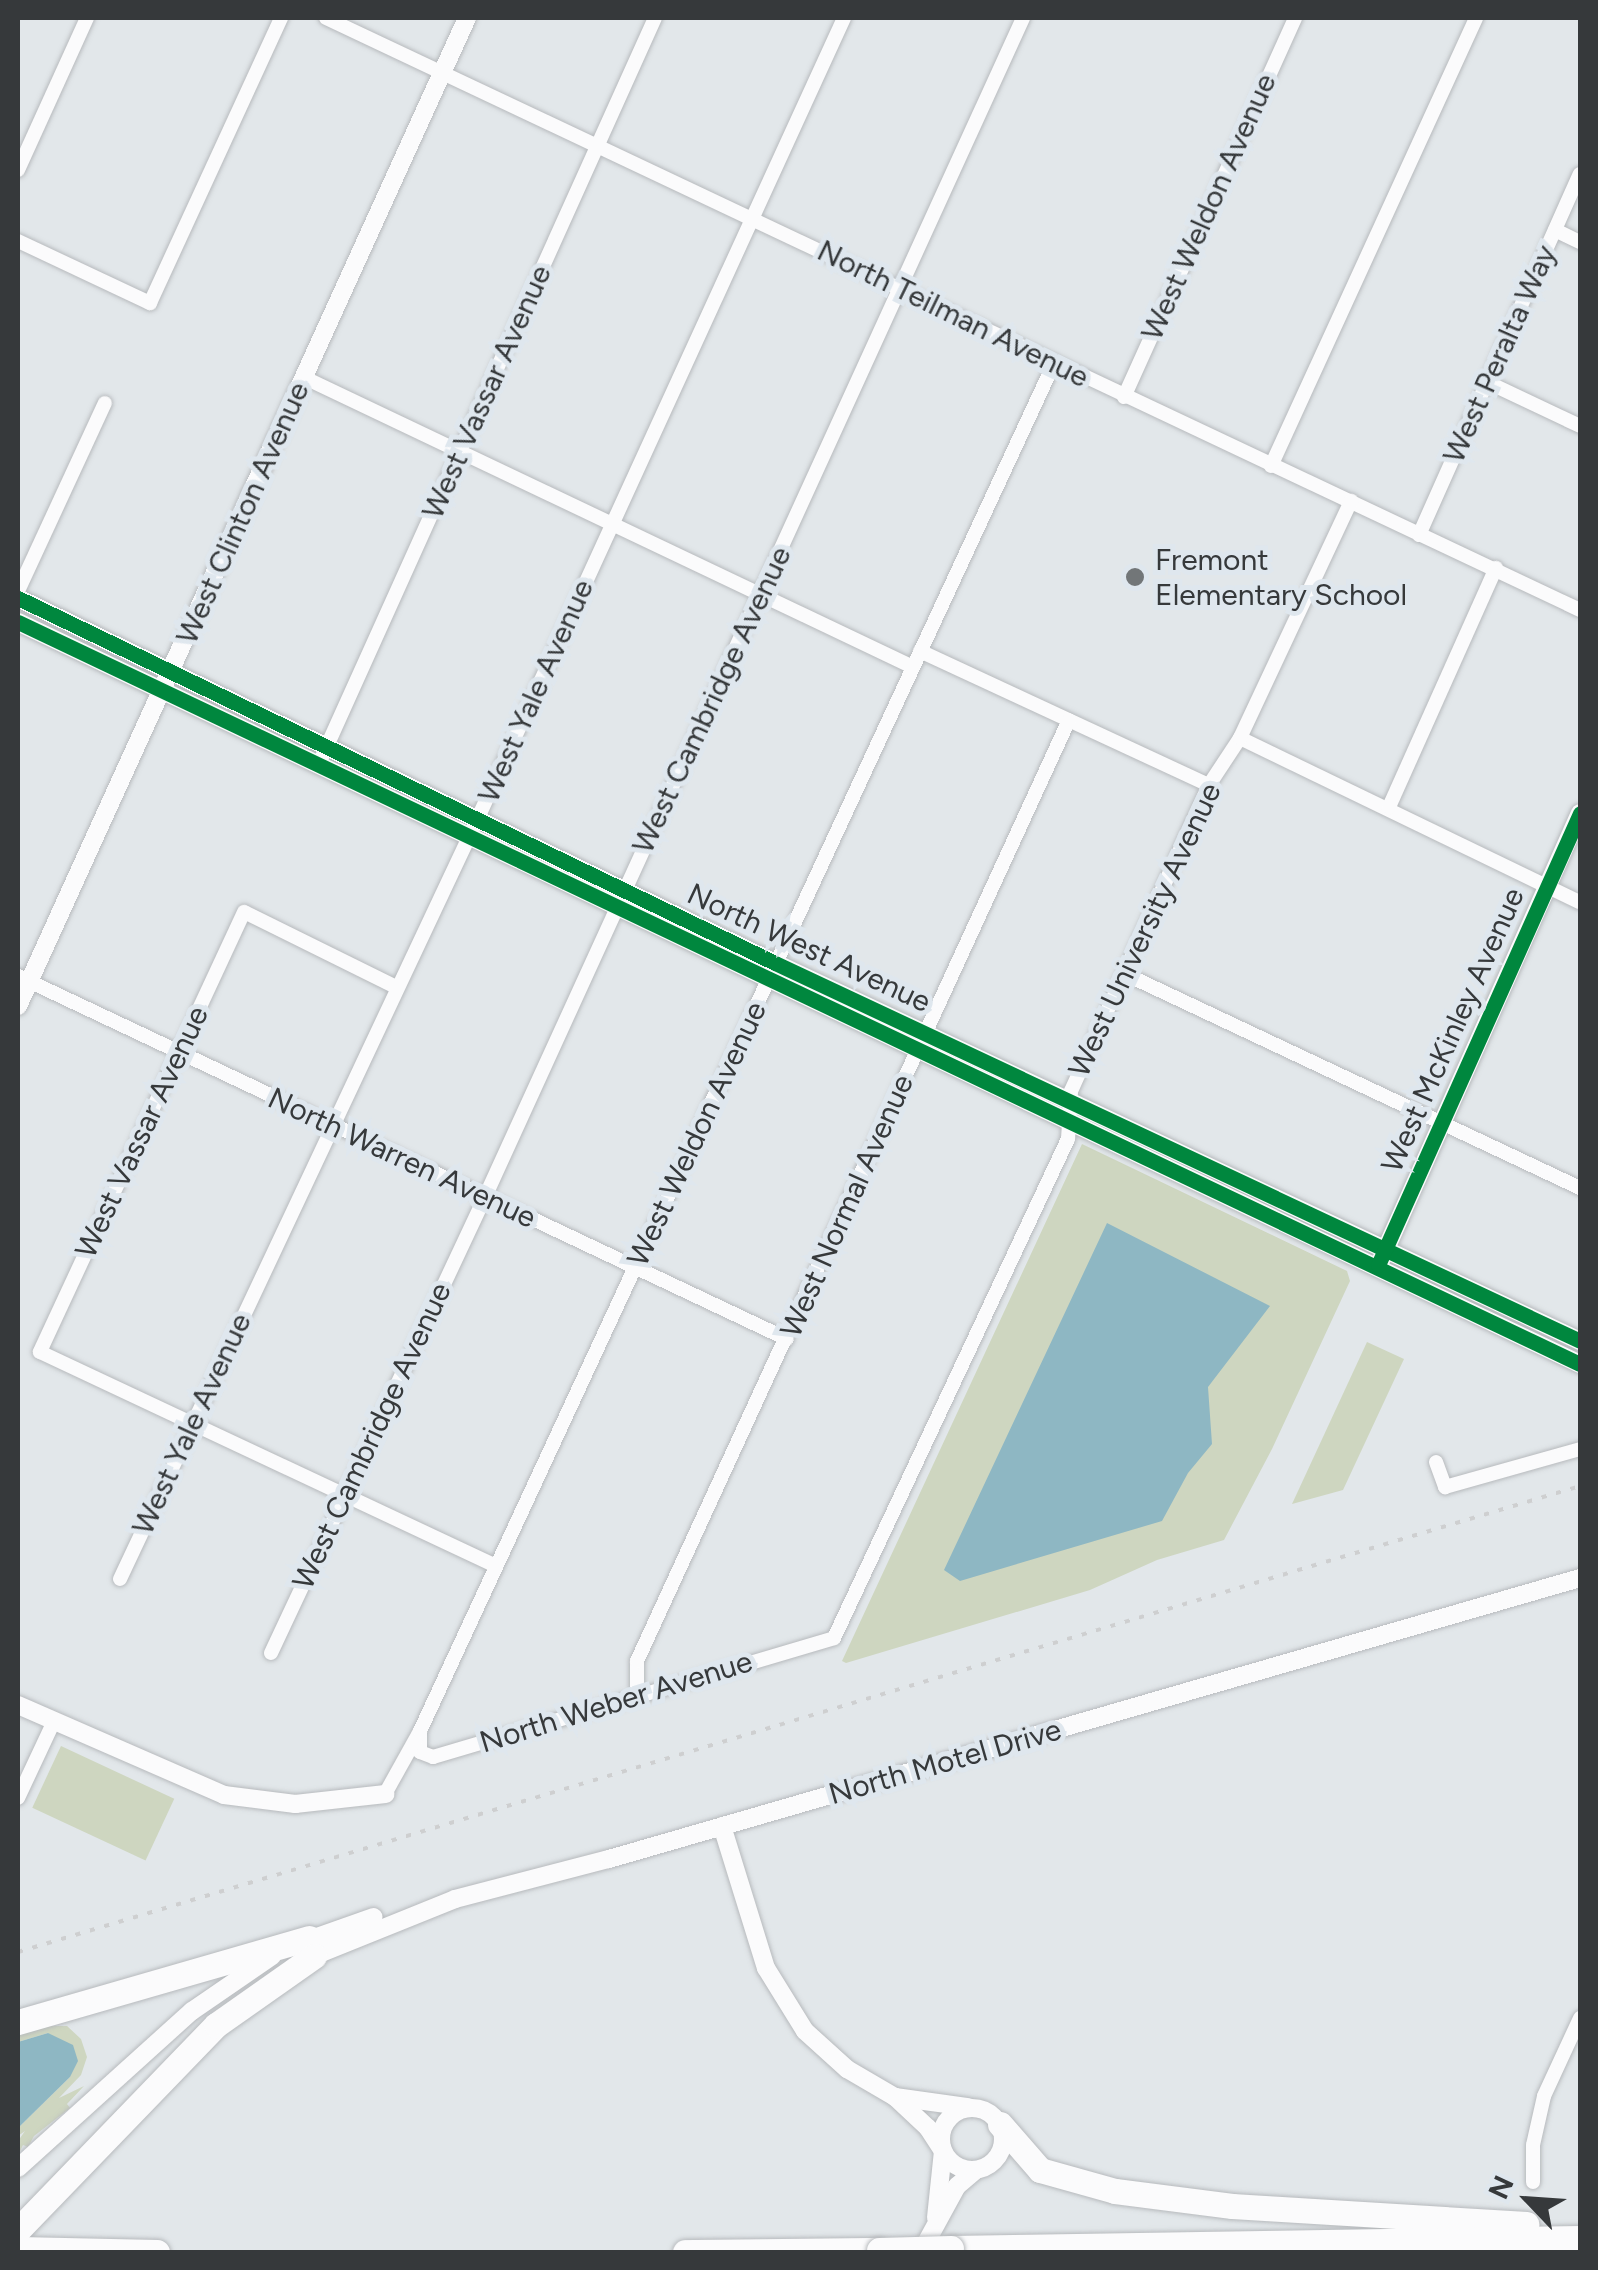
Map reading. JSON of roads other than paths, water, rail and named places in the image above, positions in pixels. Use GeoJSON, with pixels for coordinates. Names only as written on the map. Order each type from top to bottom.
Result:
{"type":"FeatureCollection","features":[{"type":"Feature","properties":{"kind":"highway"},"geometry":{"type":"LineString","coordinates":[[18,2022],[312,1947]]}},
{"type":"Feature","properties":{"kind":"highway"},"geometry":{"type":"LineString","coordinates":[[18,2230],[216,2024],[312,1947]]}},
{"type":"Feature","properties":{"kind":"highway"},"geometry":{"type":"LineString","coordinates":[[1000,2124],[1026,2160],[1040,2170],[1115,2191],[1232,2206],[1580,2228]]}},
{"type":"Feature","properties":{"kind":"highway"},"geometry":{"type":"LineString","coordinates":[[685,2252],[1580,2238]]}},
{"type":"Feature","properties":{"kind":"highway"},"geometry":{"type":"LineString","coordinates":[[18,2249],[157,2252]]}},
{"type":"Feature","properties":{"kind":"main road","name":"West Clinton Avenue"},"geometry":{"type":"LineString","coordinates":[[18,1006],[23,979],[165,690],[466,18]]}},
{"type":"Feature","properties":{"kind":"main road","name":"North West Avenue"},"geometry":{"type":"LineString","coordinates":[[18,594],[326,748],[625,890],[772,972]]}},
{"type":"Feature","properties":{"kind":"main road","name":"North West Avenue"},"geometry":{"type":"LineString","coordinates":[[18,622],[616,908],[772,972],[922,1043],[1070,1102],[1580,1341]]}},
{"type":"Feature","properties":{"kind":"main road","name":"West McKinley Avenue"},"geometry":{"type":"LineString","coordinates":[[1376,1270],[1580,813]]}},
{"type":"Feature","properties":{"kind":"main road","name":"North West Avenue"},"geometry":{"type":"LineString","coordinates":[[922,1043],[1068,1124],[1480,1319],[1576,1358]]}},
{"type":"Feature","properties":{"kind":"main road"},"geometry":{"type":"LineString","coordinates":[[1480,1319],[1518,1326],[1554,1341],[1562,1332]]}},
{"type":"Feature","properties":{"kind":"main road","name":"North Motel Drive"},"geometry":{"type":"LineString","coordinates":[[18,2168],[214,1993],[312,1947],[455,1899],[722,1826],[1580,1578]]}},
{"type":"Feature","properties":{"kind":"main road"},"geometry":{"type":"LineString","coordinates":[[18,1705],[187,1782],[249,1801],[322,1803],[385,1794]]}},
{"type":"Feature","properties":{"kind":"main road"},"geometry":{"type":"LineString","coordinates":[[722,1826],[766,1968],[786,2005],[832,2058],[895,2097],[928,2128],[956,2166],[976,2170]]}},
{"type":"Feature","properties":{"kind":"main road"},"geometry":{"type":"LineString","coordinates":[[895,2097],[986,2110],[1000,2124],[1000,2153],[961,2181],[936,2218],[921,2252]]}},
{"type":"Feature","properties":{"kind":"main road"},"geometry":{"type":"LineString","coordinates":[[936,2218],[945,2123],[968,2108]]}},
{"type":"Feature","properties":{"kind":"street"},"geometry":{"type":"LineString","coordinates":[[18,170],[88,18]]}},
{"type":"Feature","properties":{"kind":"street"},"geometry":{"type":"LineString","coordinates":[[18,241],[150,303],[281,18]]}},
{"type":"Feature","properties":{"kind":"street","name":"North Teilman Avenue"},"geometry":{"type":"LineString","coordinates":[[326,18],[1580,610]]}},
{"type":"Feature","properties":{"kind":"street","name":"West Vassar Avenue"},"geometry":{"type":"LineString","coordinates":[[318,766],[655,18]]}},
{"type":"Feature","properties":{"kind":"street","name":"West Yale Avenue"},"geometry":{"type":"LineString","coordinates":[[120,1578],[478,820],[844,18]]}},
{"type":"Feature","properties":{"kind":"street","name":"West Cambridge Avenue"},"geometry":{"type":"LineString","coordinates":[[270,1654],[485,1197],[1023,18]]}},
{"type":"Feature","properties":{"kind":"street","name":"West Weldon Avenue"},"geometry":{"type":"LineString","coordinates":[[1124,397],[1295,18]]}},
{"type":"Feature","properties":{"kind":"street"},"geometry":{"type":"LineString","coordinates":[[1271,466],[1476,18]]}},
{"type":"Feature","properties":{"kind":"street","name":"West Peralta Way"},"geometry":{"type":"LineString","coordinates":[[1419,534],[1580,174]]}},
{"type":"Feature","properties":{"kind":"street"},"geometry":{"type":"LineString","coordinates":[[1556,230],[1580,242]]}},
{"type":"Feature","properties":{"kind":"street","name":"West Weldon Avenue"},"geometry":{"type":"LineString","coordinates":[[385,1794],[420,1731],[1054,363]]}},
{"type":"Feature","properties":{"kind":"street"},"geometry":{"type":"LineString","coordinates":[[304,376],[912,667]]}},
{"type":"Feature","properties":{"kind":"street"},"geometry":{"type":"LineString","coordinates":[[1487,382],[1580,426]]}},
{"type":"Feature","properties":{"kind":"street"},"geometry":{"type":"LineString","coordinates":[[18,594],[104,402]]}},
{"type":"Feature","properties":{"kind":"street","name":"West University Avenue"},"geometry":{"type":"LineString","coordinates":[[834,1638],[1068,1138],[1071,1091],[1209,786],[1240,738],[1351,501]]}},
{"type":"Feature","properties":{"kind":"street"},"geometry":{"type":"LineString","coordinates":[[1389,806],[1496,568]]}},
{"type":"Feature","properties":{"kind":"street"},"geometry":{"type":"LineString","coordinates":[[920,651],[1209,786]]}},
{"type":"Feature","properties":{"kind":"street","name":"West Normal Avenue"},"geometry":{"type":"LineString","coordinates":[[637,1694],[638,1661],[1068,720]]}},
{"type":"Feature","properties":{"kind":"street"},"geometry":{"type":"LineString","coordinates":[[1240,738],[1389,806],[1580,902]]}},
{"type":"Feature","properties":{"kind":"street","name":"West Vassar Avenue"},"geometry":{"type":"LineString","coordinates":[[192,1423],[40,1352],[244,912],[396,987]]}},
{"type":"Feature","properties":{"kind":"street"},"geometry":{"type":"LineString","coordinates":[[1124,974],[1580,1188]]}},
{"type":"Feature","properties":{"kind":"street","name":"North Warren Avenue"},"geometry":{"type":"LineString","coordinates":[[23,979],[787,1340]]}},
{"type":"Feature","properties":{"kind":"street"},"geometry":{"type":"LineString","coordinates":[[192,1423],[496,1566]]}},
{"type":"Feature","properties":{"kind":"street"},"geometry":{"type":"LineString","coordinates":[[1436,1462],[1445,1487],[1580,1448]]}},
{"type":"Feature","properties":{"kind":"street","name":"North Weber Avenue"},"geometry":{"type":"LineString","coordinates":[[420,1731],[420,1752],[433,1757],[834,1638]]}},
{"type":"Feature","properties":{"kind":"street"},"geometry":{"type":"LineString","coordinates":[[18,1798],[54,1721]]}},
{"type":"Feature","properties":{"kind":"street"},"geometry":{"type":"LineString","coordinates":[[1533,2182],[1533,2145],[1544,2096],[1580,2018]]}},
{"type":"Feature","properties":{"kind":"water"},"geometry":{"type":"Polygon","coordinates":[[[1107,1223],[1270,1306],[1208,1387],[1212,1444],[1188,1473],[1162,1521],[960,1581],[944,1570],[1107,1223]]]}},
{"type":"Feature","properties":{"kind":"water"},"geometry":{"type":"Polygon","coordinates":[[[48,2033],[73,2045],[78,2061],[70,2077],[18,2128],[18,2042],[48,2033]]]}},
{"type":"Feature","properties":{"kind":"railway"},"geometry":{"type":"LineString","coordinates":[[18,1952],[1580,1486]]}},
{"type":"Feature","properties":{"kind":"place","name":"Fremont Elementary School"},"geometry":{"type":"Point","coordinates":[1135,577]}}]}
